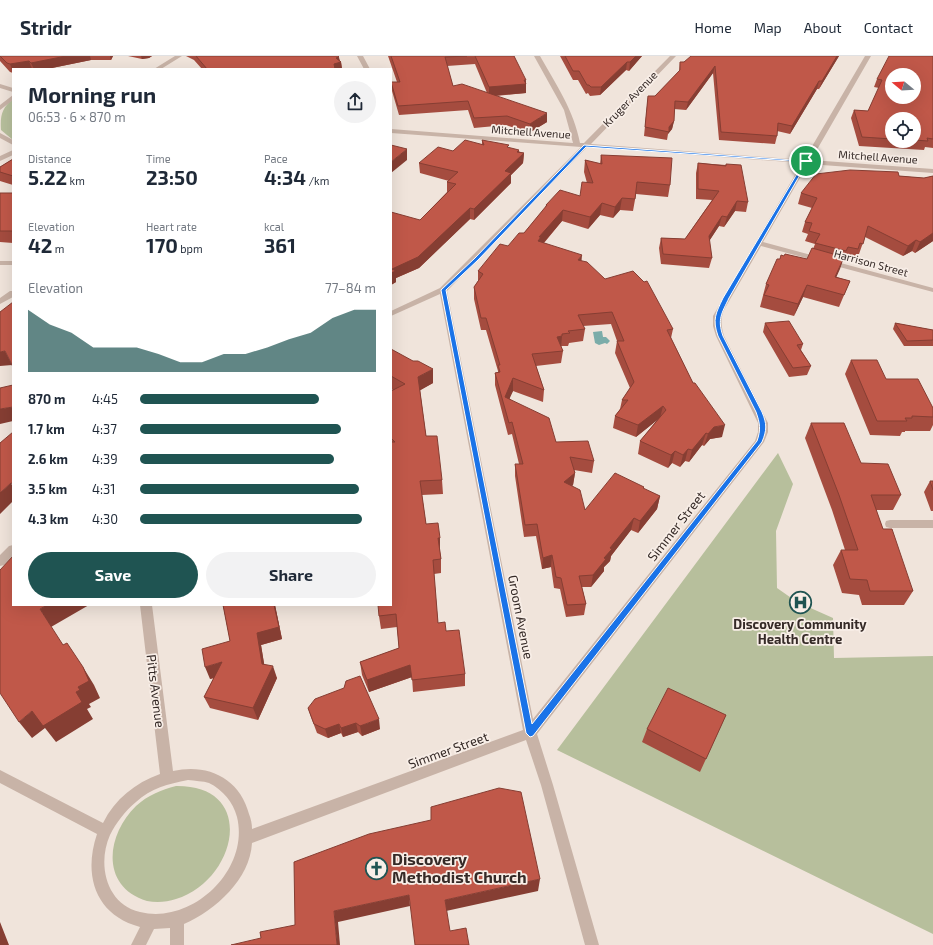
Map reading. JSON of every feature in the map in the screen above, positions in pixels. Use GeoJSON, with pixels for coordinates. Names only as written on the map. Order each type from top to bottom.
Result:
{"type":"FeatureCollection","features":[{"type":"Feature","properties":{"kind":"street"},"geometry":{"type":"LineString","coordinates":[[159,68],[179,56]]}},
{"type":"Feature","properties":{"kind":"street"},"geometry":{"type":"LineString","coordinates":[[360,56],[366,68]]}},
{"type":"Feature","properties":{"kind":"street"},"geometry":{"type":"LineString","coordinates":[[537,56],[568,112],[574,126],[577,145]]}},
{"type":"Feature","properties":{"kind":"street","name":"Kruger Avenue"},"geometry":{"type":"LineString","coordinates":[[392,314],[443,290],[477,259],[672,56]]}},
{"type":"Feature","properties":{"kind":"street","name":"Simmer Street"},"geometry":{"type":"LineString","coordinates":[[246,838],[530,733],[759,442],[763,432],[763,423],[759,412],[720,336],[717,326],[718,316],[721,308],[868,56]]}},
{"type":"Feature","properties":{"kind":"street"},"geometry":{"type":"LineString","coordinates":[[0,86],[12,90]]}},
{"type":"Feature","properties":{"kind":"street"},"geometry":{"type":"LineString","coordinates":[[0,108],[12,98]]}},
{"type":"Feature","properties":{"kind":"street","name":"Mitchell Avenue"},"geometry":{"type":"LineString","coordinates":[[392,131],[933,171]]}},
{"type":"Feature","properties":{"kind":"street"},"geometry":{"type":"LineString","coordinates":[[0,135],[12,142]]}},
{"type":"Feature","properties":{"kind":"street"},"geometry":{"type":"LineString","coordinates":[[0,159],[12,153]]}},
{"type":"Feature","properties":{"kind":"street","name":"Harrison Street"},"geometry":{"type":"LineString","coordinates":[[758,244],[933,290]]}},
{"type":"Feature","properties":{"kind":"street"},"geometry":{"type":"LineString","coordinates":[[0,263],[12,263]]}},
{"type":"Feature","properties":{"kind":"street","name":"Groom Avenue"},"geometry":{"type":"LineString","coordinates":[[443,290],[530,733],[547,785],[592,945]]}},
{"type":"Feature","properties":{"kind":"street"},"geometry":{"type":"LineString","coordinates":[[0,302],[12,294]]}},
{"type":"Feature","properties":{"kind":"street"},"geometry":{"type":"LineString","coordinates":[[890,524],[933,524]]}},
{"type":"Feature","properties":{"kind":"street"},"geometry":{"type":"LineString","coordinates":[[0,562],[12,550]]}},
{"type":"Feature","properties":{"kind":"street","name":"Pitts Avenue"},"geometry":{"type":"LineString","coordinates":[[146,606],[167,777]]}},
{"type":"Feature","properties":{"kind":"street"},"geometry":{"type":"LineString","coordinates":[[188,774],[208,777],[225,785],[238,799],[245,817],[246,838],[242,858],[232,878],[217,896],[198,910],[177,919],[163,922],[150,922],[126,916],[108,901],[98,880],[97,862],[97,856],[105,831],[120,807],[142,788],[167,777],[188,774]]}},
{"type":"Feature","properties":{"kind":"street"},"geometry":{"type":"LineString","coordinates":[[0,776],[105,831]]}},
{"type":"Feature","properties":{"kind":"street"},"geometry":{"type":"LineString","coordinates":[[177,919],[177,945]]}},
{"type":"Feature","properties":{"kind":"street"},"geometry":{"type":"LineString","coordinates":[[138,945],[150,922]]}},
{"type":"Feature","properties":{"kind":"green space"},"geometry":{"type":"Polygon","coordinates":[[[12,100],[12,139],[1,130],[1,116],[6,106],[12,100]]]}},
{"type":"Feature","properties":{"kind":"green space","name":"Discovery Community Health Centre"},"geometry":{"type":"Polygon","coordinates":[[[778,453],[793,484],[776,531],[777,588],[797,602],[833,618],[834,658],[933,656],[933,934],[557,750],[778,453]]]}},
{"type":"Feature","properties":{"kind":"green space"},"geometry":{"type":"Polygon","coordinates":[[[176,786],[202,790],[219,801],[228,816],[230,835],[224,855],[213,873],[197,889],[173,900],[158,902],[147,901],[132,894],[121,884],[115,872],[113,859],[114,845],[118,831],[136,806],[155,793],[176,786]]]}},
{"type":"Feature","properties":{"kind":"water"},"geometry":{"type":"Polygon","coordinates":[[[602,331],[603,337],[606,337],[610,341],[607,344],[605,343],[599,345],[595,343],[593,332],[602,331]]]}},
{"type":"Feature","properties":{"kind":"building"},"geometry":{"type":"Polygon","coordinates":[[[0,56],[66,56],[31,63],[29,61],[10,64],[0,56]]]}},
{"type":"Feature","properties":{"kind":"building"},"geometry":{"type":"Polygon","coordinates":[[[196,56],[338,56],[339,57],[336,58],[341,62],[334,64],[335,68],[206,68],[196,56]]]}},
{"type":"Feature","properties":{"kind":"building"},"geometry":{"type":"Polygon","coordinates":[[[391,56],[467,56],[445,57],[453,86],[462,84],[547,113],[530,124],[507,116],[474,118],[468,101],[398,106],[392,82],[400,82],[391,56]]]}},
{"type":"Feature","properties":{"kind":"building"},"geometry":{"type":"Polygon","coordinates":[[[475,56],[514,56],[526,80],[524,80],[526,84],[489,87],[475,56]]]}},
{"type":"Feature","properties":{"kind":"building"},"geometry":{"type":"Polygon","coordinates":[[[565,56],[636,56],[630,62],[627,62],[601,87],[591,87],[587,85],[579,71],[573,71],[565,56]]]}},
{"type":"Feature","properties":{"kind":"building"},"geometry":{"type":"Polygon","coordinates":[[[691,56],[837,56],[822,81],[819,81],[792,126],[778,123],[777,136],[721,132],[715,66],[688,102],[675,101],[674,121],[669,127],[669,132],[645,127],[648,96],[655,96],[680,70],[680,62],[684,62],[691,56]]]}},
{"type":"Feature","properties":{"kind":"building"},"geometry":{"type":"Polygon","coordinates":[[[889,56],[933,56],[933,139],[927,138],[928,141],[921,140],[921,112],[885,112],[885,139],[862,137],[854,110],[868,111],[882,80],[877,79],[889,56]]]}},
{"type":"Feature","properties":{"kind":"building"},"geometry":{"type":"Polygon","coordinates":[[[465,140],[484,145],[482,140],[509,145],[507,147],[519,150],[517,152],[524,153],[505,171],[511,173],[474,209],[470,208],[418,257],[392,269],[392,212],[420,220],[456,184],[447,182],[458,172],[419,163],[438,147],[453,151],[465,140]]]}},
{"type":"Feature","properties":{"kind":"building"},"geometry":{"type":"Polygon","coordinates":[[[392,145],[407,149],[392,161],[392,145]]]}},
{"type":"Feature","properties":{"kind":"building"},"geometry":{"type":"Polygon","coordinates":[[[601,155],[672,158],[670,185],[637,182],[635,199],[622,198],[615,207],[602,203],[590,217],[563,210],[539,237],[541,237],[538,241],[582,255],[578,260],[587,262],[605,279],[633,271],[644,282],[647,281],[673,329],[667,330],[693,383],[695,383],[725,425],[714,427],[708,434],[706,433],[692,450],[688,449],[683,455],[675,451],[671,455],[640,441],[666,410],[663,406],[638,425],[615,416],[628,400],[622,400],[634,382],[617,341],[624,341],[612,312],[578,315],[585,329],[568,331],[570,333],[562,334],[562,336],[557,337],[563,351],[532,354],[544,390],[513,378],[505,397],[549,418],[556,442],[588,441],[594,461],[570,457],[575,473],[564,482],[580,490],[585,510],[615,473],[660,496],[640,521],[634,518],[610,548],[612,549],[604,558],[606,559],[593,575],[579,576],[586,604],[567,605],[561,578],[556,577],[552,555],[543,558],[537,524],[525,525],[515,464],[523,464],[512,422],[509,423],[495,373],[500,372],[498,365],[500,365],[486,318],[481,318],[474,287],[483,274],[478,271],[500,244],[508,246],[519,233],[524,233],[560,190],[580,196],[582,182],[593,183],[585,160],[602,164],[601,155]]]}},
{"type":"Feature","properties":{"kind":"building"},"geometry":{"type":"Polygon","coordinates":[[[12,160],[12,176],[0,172],[0,167],[12,160]]]}},
{"type":"Feature","properties":{"kind":"building"},"geometry":{"type":"Polygon","coordinates":[[[698,163],[726,166],[726,164],[741,165],[748,202],[737,201],[727,217],[722,216],[709,236],[712,258],[663,254],[661,238],[685,239],[719,191],[698,189],[698,163]]]}},
{"type":"Feature","properties":{"kind":"building"},"geometry":{"type":"Polygon","coordinates":[[[850,170],[898,172],[899,176],[924,178],[933,176],[933,233],[920,242],[916,240],[908,246],[868,226],[863,244],[860,243],[858,249],[848,247],[846,251],[815,243],[820,234],[809,231],[812,223],[805,222],[817,198],[801,193],[816,174],[850,170]]]}},
{"type":"Feature","properties":{"kind":"building"},"geometry":{"type":"Polygon","coordinates":[[[0,193],[12,193],[12,231],[0,231],[0,193]]]}},
{"type":"Feature","properties":{"kind":"building"},"geometry":{"type":"Polygon","coordinates":[[[812,248],[844,257],[835,277],[850,281],[844,295],[807,285],[798,304],[764,295],[769,285],[766,284],[777,259],[780,259],[781,255],[784,256],[785,254],[807,259],[812,248]]]}},
{"type":"Feature","properties":{"kind":"building"},"geometry":{"type":"Polygon","coordinates":[[[12,303],[12,365],[5,351],[0,352],[0,312],[12,303]]]}},
{"type":"Feature","properties":{"kind":"building"},"geometry":{"type":"Polygon","coordinates":[[[789,321],[803,344],[797,345],[811,366],[793,368],[765,323],[789,321]]]}},
{"type":"Feature","properties":{"kind":"building"},"geometry":{"type":"Polygon","coordinates":[[[895,323],[933,330],[933,340],[907,341],[895,323]]]}},
{"type":"Feature","properties":{"kind":"building"},"geometry":{"type":"Polygon","coordinates":[[[392,350],[413,361],[418,361],[433,369],[418,377],[426,436],[437,436],[442,480],[420,481],[426,524],[438,523],[440,538],[438,538],[441,559],[433,560],[438,623],[445,622],[446,631],[459,630],[465,674],[412,680],[410,665],[367,680],[360,662],[399,648],[396,614],[379,616],[378,606],[392,606],[392,442],[395,442],[392,439],[392,390],[405,384],[392,377],[392,350]]]}},
{"type":"Feature","properties":{"kind":"building"},"geometry":{"type":"Polygon","coordinates":[[[851,360],[877,360],[886,379],[918,379],[933,408],[933,417],[912,416],[912,418],[905,418],[907,421],[877,421],[851,360]]]}},
{"type":"Feature","properties":{"kind":"building"},"geometry":{"type":"Polygon","coordinates":[[[12,385],[12,407],[0,409],[0,388],[12,385]]]}},
{"type":"Feature","properties":{"kind":"building"},"geometry":{"type":"Polygon","coordinates":[[[811,423],[844,423],[861,463],[888,464],[901,495],[871,495],[883,529],[892,529],[913,591],[870,591],[867,580],[850,579],[841,550],[858,550],[839,495],[811,423]]]}},
{"type":"Feature","properties":{"kind":"building"},"geometry":{"type":"Polygon","coordinates":[[[12,433],[12,484],[0,493],[0,443],[12,433]]]}},
{"type":"Feature","properties":{"kind":"building"},"geometry":{"type":"Polygon","coordinates":[[[930,481],[933,481],[933,490],[930,481]]]}},
{"type":"Feature","properties":{"kind":"building"},"geometry":{"type":"Polygon","coordinates":[[[12,557],[12,606],[45,606],[40,609],[63,645],[67,643],[83,667],[89,681],[78,687],[80,690],[76,692],[82,702],[43,726],[32,711],[19,722],[0,693],[0,570],[12,557]]]}},
{"type":"Feature","properties":{"kind":"building"},"geometry":{"type":"Polygon","coordinates":[[[223,606],[274,606],[279,627],[257,633],[262,664],[273,666],[253,708],[204,697],[222,662],[205,667],[202,649],[230,641],[223,606]]]}},
{"type":"Feature","properties":{"kind":"building"},"geometry":{"type":"Polygon","coordinates":[[[360,676],[379,719],[360,726],[356,723],[341,728],[339,724],[325,729],[314,724],[308,708],[315,699],[344,688],[346,681],[360,676]]]}},
{"type":"Feature","properties":{"kind":"building"},"geometry":{"type":"Polygon","coordinates":[[[668,688],[726,715],[706,759],[647,729],[668,688]]]}},
{"type":"Feature","properties":{"kind":"building"},"geometry":{"type":"Polygon","coordinates":[[[499,788],[521,792],[540,879],[445,900],[450,931],[466,928],[469,945],[415,945],[409,895],[334,911],[337,945],[231,945],[261,938],[260,932],[295,925],[294,862],[369,834],[431,820],[431,807],[499,788]]]}},
{"type":"Feature","properties":{"kind":"place","name":"Discovery Community Health Centre"},"geometry":{"type":"Point","coordinates":[800,602]}},
{"type":"Feature","properties":{"kind":"place","name":"Discovery Methodist Church"},"geometry":{"type":"Point","coordinates":[376,868]}},
{"type":"Feature","properties":{"kind":"route"},"geometry":{"type":"LineString","coordinates":[[585,146],[806,161],[726,298],[718,316],[717,326],[720,336],[759,412],[763,423],[763,432],[759,442],[530,733],[466,410],[451,323],[443,290],[477,259],[585,146]]}}]}
